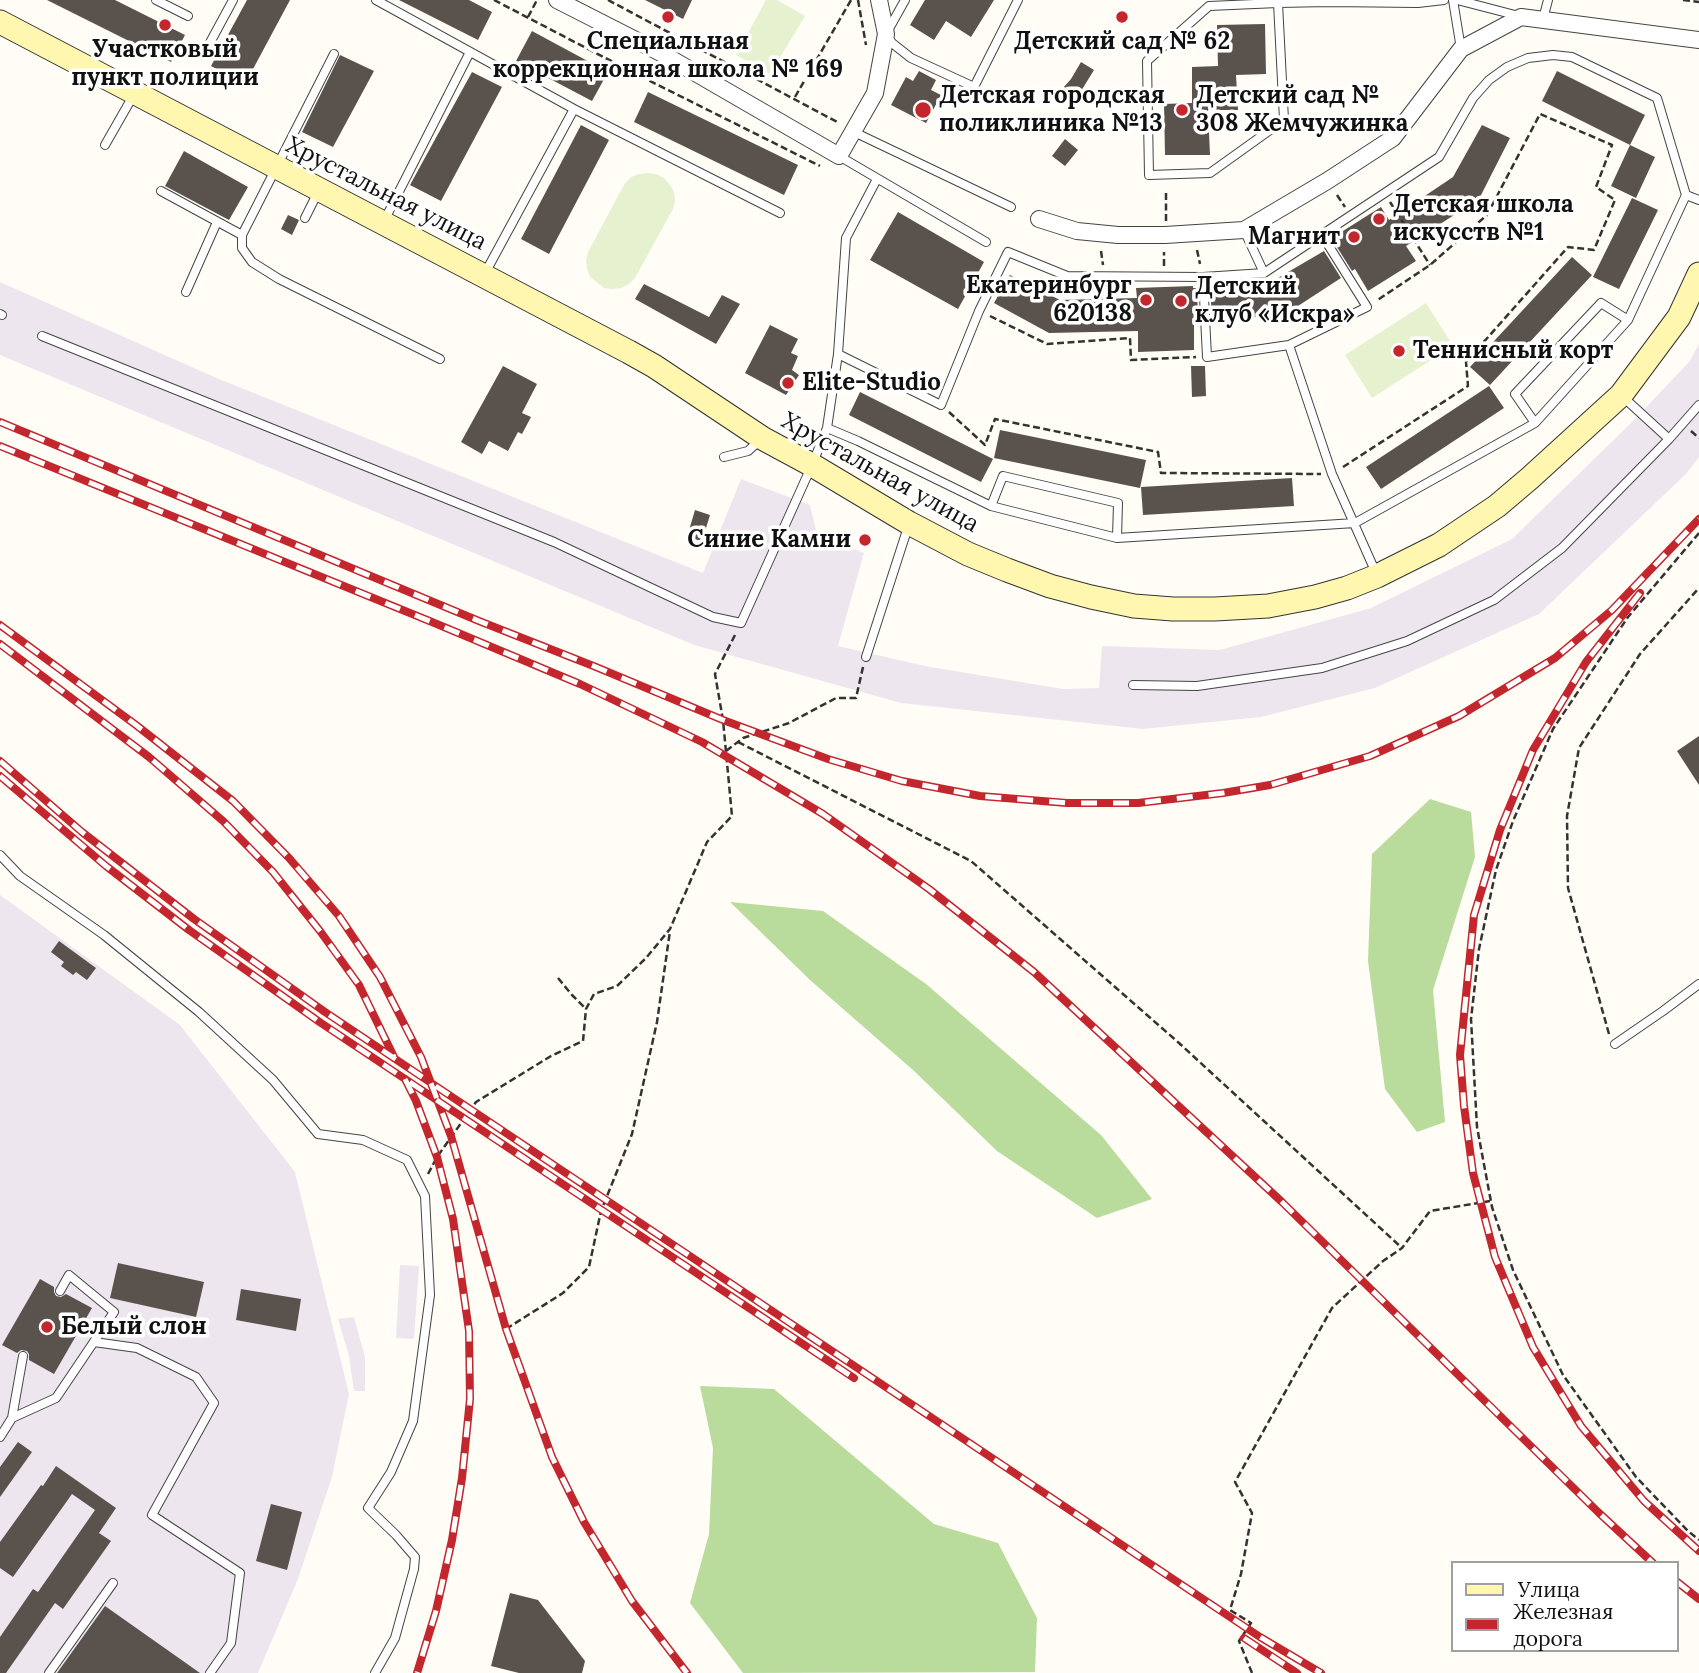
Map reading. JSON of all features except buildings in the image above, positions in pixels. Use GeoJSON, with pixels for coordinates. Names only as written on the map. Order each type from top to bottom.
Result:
{"type":"FeatureCollection","features":[{"type":"Feature","properties":{"kind":"street"},"geometry":{"type":"LineString","coordinates":[[557,0],[661,53],[839,156],[875,93],[886,34],[879,0]]}},
{"type":"Feature","properties":{"kind":"street"},"geometry":{"type":"LineString","coordinates":[[1039,219],[1077,231],[1118,235],[1244,230],[1393,138],[1461,49],[1521,17],[1699,40]]}},
{"type":"Feature","properties":{"kind":"street","name":"Хрустальная улица"},"geometry":{"type":"LineString","coordinates":[[0,22],[637,356],[762,438],[968,554],[1060,589],[1134,606],[1173,609],[1268,606],[1315,597],[1377,576],[1439,545],[1497,506],[1621,395],[1679,317],[1699,274]]}},
{"type":"Feature","properties":{"kind":"lane"},"geometry":{"type":"LineString","coordinates":[[156,0],[188,16]]}},
{"type":"Feature","properties":{"kind":"lane"},"geometry":{"type":"LineString","coordinates":[[206,50],[233,0]]}},
{"type":"Feature","properties":{"kind":"lane"},"geometry":{"type":"LineString","coordinates":[[376,0],[574,109],[780,213]]}},
{"type":"Feature","properties":{"kind":"lane"},"geometry":{"type":"LineString","coordinates":[[905,0],[886,34],[892,43],[911,58],[974,87],[1018,0]]}},
{"type":"Feature","properties":{"kind":"lane"},"geometry":{"type":"LineString","coordinates":[[1408,0],[1418,4]]}},
{"type":"Feature","properties":{"kind":"lane"},"geometry":{"type":"LineString","coordinates":[[1278,3],[1284,120],[1210,173],[1149,175],[1147,61],[1209,6],[1278,3],[1418,4],[1444,0]]}},
{"type":"Feature","properties":{"kind":"lane"},"geometry":{"type":"LineString","coordinates":[[1461,49],[1455,0],[1521,17]]}},
{"type":"Feature","properties":{"kind":"lane"},"geometry":{"type":"LineString","coordinates":[[1544,19],[1548,0]]}},
{"type":"Feature","properties":{"kind":"lane"},"geometry":{"type":"LineString","coordinates":[[383,223],[470,51]]}},
{"type":"Feature","properties":{"kind":"lane"},"geometry":{"type":"LineString","coordinates":[[334,54],[242,235],[242,248],[252,262],[279,279],[440,359]]}},
{"type":"Feature","properties":{"kind":"lane"},"geometry":{"type":"LineString","coordinates":[[827,428],[991,506],[1117,538],[1355,523],[1535,423],[1628,320],[1686,195],[1657,98],[1572,57],[1553,55],[1528,58],[1489,79],[1473,98],[1439,157],[1264,273],[1067,276],[1007,252],[979,311],[941,405],[838,354]]}},
{"type":"Feature","properties":{"kind":"lane"},"geometry":{"type":"LineString","coordinates":[[105,145],[134,93]]}},
{"type":"Feature","properties":{"kind":"lane"},"geometry":{"type":"LineString","coordinates":[[485,275],[574,109]]}},
{"type":"Feature","properties":{"kind":"lane"},"geometry":{"type":"LineString","coordinates":[[855,132],[1012,207]]}},
{"type":"Feature","properties":{"kind":"lane"},"geometry":{"type":"LineString","coordinates":[[839,156],[986,242]]}},
{"type":"Feature","properties":{"kind":"lane"},"geometry":{"type":"LineString","coordinates":[[41,336],[554,542],[713,617],[741,623],[827,428],[838,354],[846,238],[877,179]]}},
{"type":"Feature","properties":{"kind":"lane"},"geometry":{"type":"LineString","coordinates":[[305,218],[319,189]]}},
{"type":"Feature","properties":{"kind":"lane"},"geometry":{"type":"LineString","coordinates":[[161,191],[242,235]]}},
{"type":"Feature","properties":{"kind":"lane"},"geometry":{"type":"LineString","coordinates":[[1686,195],[1699,200]]}},
{"type":"Feature","properties":{"kind":"lane"},"geometry":{"type":"LineString","coordinates":[[186,292],[217,222]]}},
{"type":"Feature","properties":{"kind":"lane"},"geometry":{"type":"LineString","coordinates":[[1244,230],[1264,273]]}},
{"type":"Feature","properties":{"kind":"lane"},"geometry":{"type":"LineString","coordinates":[[1203,276],[1207,357],[1289,345],[1367,307],[1322,235]]}},
{"type":"Feature","properties":{"kind":"lane"},"geometry":{"type":"LineString","coordinates":[[1535,423],[1515,394],[1601,303],[1628,320]]}},
{"type":"Feature","properties":{"kind":"lane"},"geometry":{"type":"LineString","coordinates":[[1289,345],[1332,474],[1377,576]]}},
{"type":"Feature","properties":{"kind":"lane"},"geometry":{"type":"LineString","coordinates":[[1621,395],[1669,439]]}},
{"type":"Feature","properties":{"kind":"lane"},"geometry":{"type":"LineString","coordinates":[[1133,685],[1198,685],[1322,668],[1407,641],[1494,600],[1562,548],[1699,405]]}},
{"type":"Feature","properties":{"kind":"lane"},"geometry":{"type":"LineString","coordinates":[[724,457],[748,451],[762,438]]}},
{"type":"Feature","properties":{"kind":"lane"},"geometry":{"type":"LineString","coordinates":[[991,506],[1003,476],[1118,503],[1117,538]]}},
{"type":"Feature","properties":{"kind":"lane"},"geometry":{"type":"LineString","coordinates":[[866,657],[909,523]]}},
{"type":"Feature","properties":{"kind":"lane"},"geometry":{"type":"LineString","coordinates":[[0,855],[20,876],[104,935],[199,1012],[273,1080],[318,1133],[363,1140],[407,1160],[425,1196],[430,1295],[413,1421],[391,1472],[368,1508],[415,1557],[414,1569],[395,1638],[375,1673]]}},
{"type":"Feature","properties":{"kind":"lane"},"geometry":{"type":"LineString","coordinates":[[1615,1044],[1699,984]]}},
{"type":"Feature","properties":{"kind":"lane"},"geometry":{"type":"LineString","coordinates":[[12,1418],[56,1398],[114,1312],[69,1275],[60,1290]]}},
{"type":"Feature","properties":{"kind":"lane"},"geometry":{"type":"LineString","coordinates":[[94,1342],[137,1348],[196,1377],[214,1403],[152,1515],[240,1573],[231,1643],[210,1673]]}},
{"type":"Feature","properties":{"kind":"lane"},"geometry":{"type":"LineString","coordinates":[[0,1437],[12,1418],[23,1356]]}},
{"type":"Feature","properties":{"kind":"lane"},"geometry":{"type":"LineString","coordinates":[[49,1673],[113,1583]]}},
{"type":"Feature","properties":{"kind":"path"},"geometry":{"type":"LineString","coordinates":[[494,0],[820,166]]}},
{"type":"Feature","properties":{"kind":"path"},"geometry":{"type":"LineString","coordinates":[[528,17],[537,0]]}},
{"type":"Feature","properties":{"kind":"path"},"geometry":{"type":"LineString","coordinates":[[608,0],[855,132]]}},
{"type":"Feature","properties":{"kind":"path"},"geometry":{"type":"LineString","coordinates":[[795,98],[851,0]]}},
{"type":"Feature","properties":{"kind":"path"},"geometry":{"type":"LineString","coordinates":[[1683,0],[1699,2]]}},
{"type":"Feature","properties":{"kind":"path"},"geometry":{"type":"LineString","coordinates":[[640,76],[661,53]]}},
{"type":"Feature","properties":{"kind":"path"},"geometry":{"type":"LineString","coordinates":[[941,405],[985,445],[995,419],[1158,452],[1161,473],[1332,474],[1468,386],[1466,362],[1568,247],[1594,250],[1615,200],[1596,187],[1612,145],[1540,114],[1487,215],[1430,265],[1367,307]]}},
{"type":"Feature","properties":{"kind":"path"},"geometry":{"type":"LineString","coordinates":[[1327,181],[1352,216]]}},
{"type":"Feature","properties":{"kind":"path"},"geometry":{"type":"LineString","coordinates":[[1385,194],[1430,265]]}},
{"type":"Feature","properties":{"kind":"path"},"geometry":{"type":"LineString","coordinates":[[1099,233],[1105,277]]}},
{"type":"Feature","properties":{"kind":"path"},"geometry":{"type":"LineString","coordinates":[[1193,233],[1203,276]]}},
{"type":"Feature","properties":{"kind":"path"},"geometry":{"type":"LineString","coordinates":[[979,311],[1047,344],[1130,338],[1131,360],[1207,357]]}},
{"type":"Feature","properties":{"kind":"path"},"geometry":{"type":"LineString","coordinates":[[1699,533],[1628,617],[1553,729],[1513,821],[1496,870],[1479,949],[1471,1019],[1477,1127],[1491,1201],[1513,1270],[1563,1375],[1636,1477],[1699,1540]]}},
{"type":"Feature","properties":{"kind":"path"},"geometry":{"type":"LineString","coordinates":[[1615,1044],[1609,1034],[1568,888],[1567,817],[1579,748],[1640,654],[1699,588]]}},
{"type":"Feature","properties":{"kind":"path"},"geometry":{"type":"LineString","coordinates":[[506,1329],[563,1293],[589,1268],[601,1211],[632,1134],[657,1021],[670,929],[707,842],[732,816],[723,720],[715,674],[741,623]]}},
{"type":"Feature","properties":{"kind":"path"},"geometry":{"type":"LineString","coordinates":[[726,751],[743,738],[789,723],[836,698],[856,698],[866,657]]}},
{"type":"Feature","properties":{"kind":"path"},"geometry":{"type":"LineString","coordinates":[[738,741],[971,861],[1179,1043],[1402,1248]]}},
{"type":"Feature","properties":{"kind":"path"},"geometry":{"type":"LineString","coordinates":[[425,1196],[427,1176],[437,1157],[476,1102],[551,1056],[583,1041],[586,1009],[594,994],[617,986],[646,958],[670,929]]}},
{"type":"Feature","properties":{"kind":"path"},"geometry":{"type":"LineString","coordinates":[[558,978],[586,1009]]}},
{"type":"Feature","properties":{"kind":"path"},"geometry":{"type":"LineString","coordinates":[[1252,1673],[1239,1641],[1251,1623],[1230,1610],[1241,1573],[1252,1513],[1235,1482],[1332,1308],[1382,1261],[1402,1248],[1430,1211],[1491,1201]]}},
{"type":"Feature","properties":{"kind":"shaded area"},"geometry":{"type":"Polygon","coordinates":[[[0,282],[219,379],[703,573],[741,479],[810,505],[817,534],[864,553],[838,646],[925,666],[1063,689],[1099,688],[1102,646],[1220,650],[1371,608],[1512,539],[1630,424],[1689,362],[1699,344],[1699,457],[1686,474],[1539,614],[1375,688],[1261,717],[1143,729],[901,703],[694,645],[0,355],[0,282]]]}},
{"type":"Feature","properties":{"kind":"shaded area"},"geometry":{"type":"Polygon","coordinates":[[[0,895],[180,1025],[295,1172],[349,1394],[332,1477],[298,1579],[258,1673],[0,1673],[0,895]]]}},
{"type":"Feature","properties":{"kind":"shaded area"},"geometry":{"type":"Polygon","coordinates":[[[400,1265],[419,1266],[414,1339],[396,1338],[400,1265]]]}},
{"type":"Feature","properties":{"kind":"shaded area"},"geometry":{"type":"Polygon","coordinates":[[[354,1317],[365,1357],[365,1391],[354,1391],[349,1356],[338,1319],[354,1317]]]}},
{"type":"Feature","properties":{"kind":"green space"},"geometry":{"type":"Polygon","coordinates":[[[766,0],[777,0],[805,16],[770,74],[736,55],[766,0]]]}},
{"type":"Feature","properties":{"kind":"green space"},"geometry":{"type":"Polygon","coordinates":[[[648,173],[664,178],[670,185],[674,192],[673,209],[635,278],[621,288],[604,288],[590,277],[586,261],[588,252],[625,183],[631,177],[648,173]]]}},
{"type":"Feature","properties":{"kind":"green space","name":"Теннисный корт"},"geometry":{"type":"Polygon","coordinates":[[[1426,303],[1453,346],[1372,398],[1345,355],[1426,303]]]}},
{"type":"Feature","properties":{"kind":"green space"},"geometry":{"type":"Polygon","coordinates":[[[1430,799],[1471,812],[1475,857],[1433,990],[1445,1122],[1417,1132],[1385,1089],[1368,961],[1372,854],[1430,799]]]}},
{"type":"Feature","properties":{"kind":"green space"},"geometry":{"type":"Polygon","coordinates":[[[730,902],[823,911],[926,984],[1101,1135],[1152,1199],[1097,1218],[997,1151],[913,1070],[810,980],[730,902]]]}},
{"type":"Feature","properties":{"kind":"green space"},"geometry":{"type":"Polygon","coordinates":[[[700,1386],[774,1389],[934,1524],[998,1543],[1037,1618],[1035,1672],[743,1673],[690,1603],[709,1534],[713,1448],[700,1386]]]}},
{"type":"Feature","properties":{"kind":"railway"},"geometry":{"type":"LineString","coordinates":[[0,422],[479,621],[723,720],[828,759],[902,781],[980,796],[1067,803],[1138,803],[1223,793],[1270,785],[1370,756],[1459,716],[1555,658],[1612,610],[1699,519]]}},
{"type":"Feature","properties":{"kind":"railway"},"geometry":{"type":"LineString","coordinates":[[0,446],[580,684],[702,742],[823,814],[929,889],[1034,972],[1282,1202],[1651,1561]]}},
{"type":"Feature","properties":{"kind":"railway"},"geometry":{"type":"LineString","coordinates":[[1640,593],[1586,662],[1533,750],[1500,830],[1474,915],[1460,1055],[1473,1173],[1495,1257],[1533,1347],[1581,1426],[1644,1501],[1699,1551]]}},
{"type":"Feature","properties":{"kind":"railway"},"geometry":{"type":"LineString","coordinates":[[0,625],[136,725],[233,801],[289,858],[339,916],[380,977],[421,1057],[451,1136],[506,1329],[552,1457],[584,1522],[632,1601],[687,1673]]}},
{"type":"Feature","properties":{"kind":"railway"},"geometry":{"type":"LineString","coordinates":[[0,644],[149,757],[223,821],[273,872],[359,985],[394,1057]]}},
{"type":"Feature","properties":{"kind":"railway"},"geometry":{"type":"LineString","coordinates":[[0,761],[82,832],[194,919],[325,1012],[1260,1637],[1321,1673]]}},
{"type":"Feature","properties":{"kind":"railway"},"geometry":{"type":"LineString","coordinates":[[0,776],[106,866],[189,930],[321,1023],[854,1378]]}},
{"type":"Feature","properties":{"kind":"railway"},"geometry":{"type":"LineString","coordinates":[[405,1079],[437,1157],[453,1219],[469,1331],[470,1399],[462,1478],[436,1611],[417,1673]]}},
{"type":"Feature","properties":{"kind":"railway"},"geometry":{"type":"LineString","coordinates":[[1678,1583],[1699,1599]]}},
{"type":"Feature","properties":{"kind":"railway"},"geometry":{"type":"LineString","coordinates":[[1244,1638],[1297,1673]]}},
{"type":"Feature","properties":{"kind":"place","name":"Специальная коррекционная школа № 169"},"geometry":{"type":"Point","coordinates":[668,17]}},
{"type":"Feature","properties":{"kind":"place","name":"Детский сад № 62"},"geometry":{"type":"Point","coordinates":[1122,17]}},
{"type":"Feature","properties":{"kind":"place","name":"Участковый пункт полиции"},"geometry":{"type":"Point","coordinates":[165,25]}},
{"type":"Feature","properties":{"kind":"place","name":"Детская городская поликлиника №13"},"geometry":{"type":"Point","coordinates":[923,110]}},
{"type":"Feature","properties":{"kind":"place","name":"Детский сад № 308 Жемчужинка"},"geometry":{"type":"Point","coordinates":[1182,110]}},
{"type":"Feature","properties":{"kind":"place","name":"Детская школа искусств №1"},"geometry":{"type":"Point","coordinates":[1379,219]}},
{"type":"Feature","properties":{"kind":"place","name":"Магнит"},"geometry":{"type":"Point","coordinates":[1354,237]}},
{"type":"Feature","properties":{"kind":"place","name":"Екатеринбург 620138"},"geometry":{"type":"Point","coordinates":[1146,300]}},
{"type":"Feature","properties":{"kind":"place","name":"Детский клуб «Искра»"},"geometry":{"type":"Point","coordinates":[1181,301]}},
{"type":"Feature","properties":{"kind":"place","name":"Теннисный корт"},"geometry":{"type":"Point","coordinates":[1399,351]}},
{"type":"Feature","properties":{"kind":"place","name":"Elite-Studio"},"geometry":{"type":"Point","coordinates":[788,383]}},
{"type":"Feature","properties":{"kind":"place","name":"Синие Камни"},"geometry":{"type":"Point","coordinates":[865,540]}},
{"type":"Feature","properties":{"kind":"place","name":"Белый слон"},"geometry":{"type":"Point","coordinates":[47,1327]}}]}
